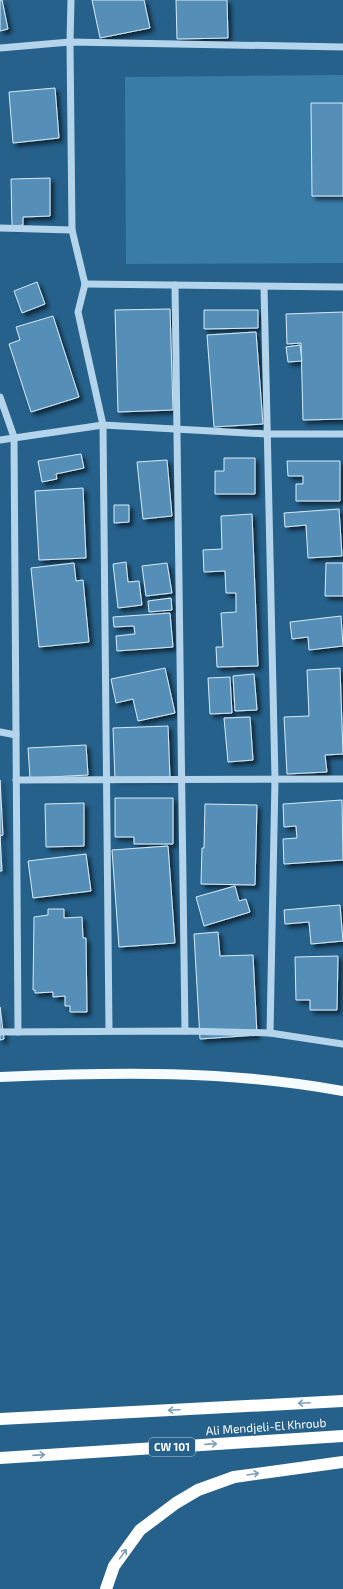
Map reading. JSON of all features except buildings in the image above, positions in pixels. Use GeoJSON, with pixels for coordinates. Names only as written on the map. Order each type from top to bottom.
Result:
{"type":"FeatureCollection","features":[{"type":"Feature","properties":{"kind":"highway","name":"Ali Mendjeli-El Khroub"},"geometry":{"type":"LineString","coordinates":[[0,1419],[343,1401]]}},
{"type":"Feature","properties":{"kind":"highway","name":"Ali Mendjeli-El Khroub"},"geometry":{"type":"LineString","coordinates":[[0,1458],[343,1436]]}},
{"type":"Feature","properties":{"kind":"highway"},"geometry":{"type":"LineString","coordinates":[[106,1589],[114,1566],[140,1530],[176,1503],[198,1490],[234,1478],[343,1462]]}},
{"type":"Feature","properties":{"kind":"main road"},"geometry":{"type":"LineString","coordinates":[[0,1076],[121,1073],[213,1075],[300,1083],[343,1091]]}},
{"type":"Feature","properties":{"kind":"street"},"geometry":{"type":"LineString","coordinates":[[71,0],[72,230],[85,284],[78,312],[103,426],[109,1031]]}},
{"type":"Feature","properties":{"kind":"street"},"geometry":{"type":"LineString","coordinates":[[0,48],[70,42],[343,47]]}},
{"type":"Feature","properties":{"kind":"street"},"geometry":{"type":"LineString","coordinates":[[0,228],[72,230]]}},
{"type":"Feature","properties":{"kind":"street"},"geometry":{"type":"LineString","coordinates":[[85,284],[343,287]]}},
{"type":"Feature","properties":{"kind":"street"},"geometry":{"type":"LineString","coordinates":[[175,285],[185,1031]]}},
{"type":"Feature","properties":{"kind":"street"},"geometry":{"type":"LineString","coordinates":[[264,287],[275,779],[270,1033]]}},
{"type":"Feature","properties":{"kind":"street"},"geometry":{"type":"LineString","coordinates":[[0,397],[14,437],[18,1032]]}},
{"type":"Feature","properties":{"kind":"street"},"geometry":{"type":"LineString","coordinates":[[0,440],[103,426],[267,434],[343,434]]}},
{"type":"Feature","properties":{"kind":"street"},"geometry":{"type":"LineString","coordinates":[[0,732],[16,735]]}},
{"type":"Feature","properties":{"kind":"street"},"geometry":{"type":"LineString","coordinates":[[16,780],[343,779]]}},
{"type":"Feature","properties":{"kind":"street"},"geometry":{"type":"LineString","coordinates":[[0,1032],[185,1031],[270,1033],[343,1044]]}},
{"type":"Feature","properties":{"kind":"shaded area"},"geometry":{"type":"Polygon","coordinates":[[[343,75],[343,263],[126,264],[125,77],[343,75]]]}}]}
